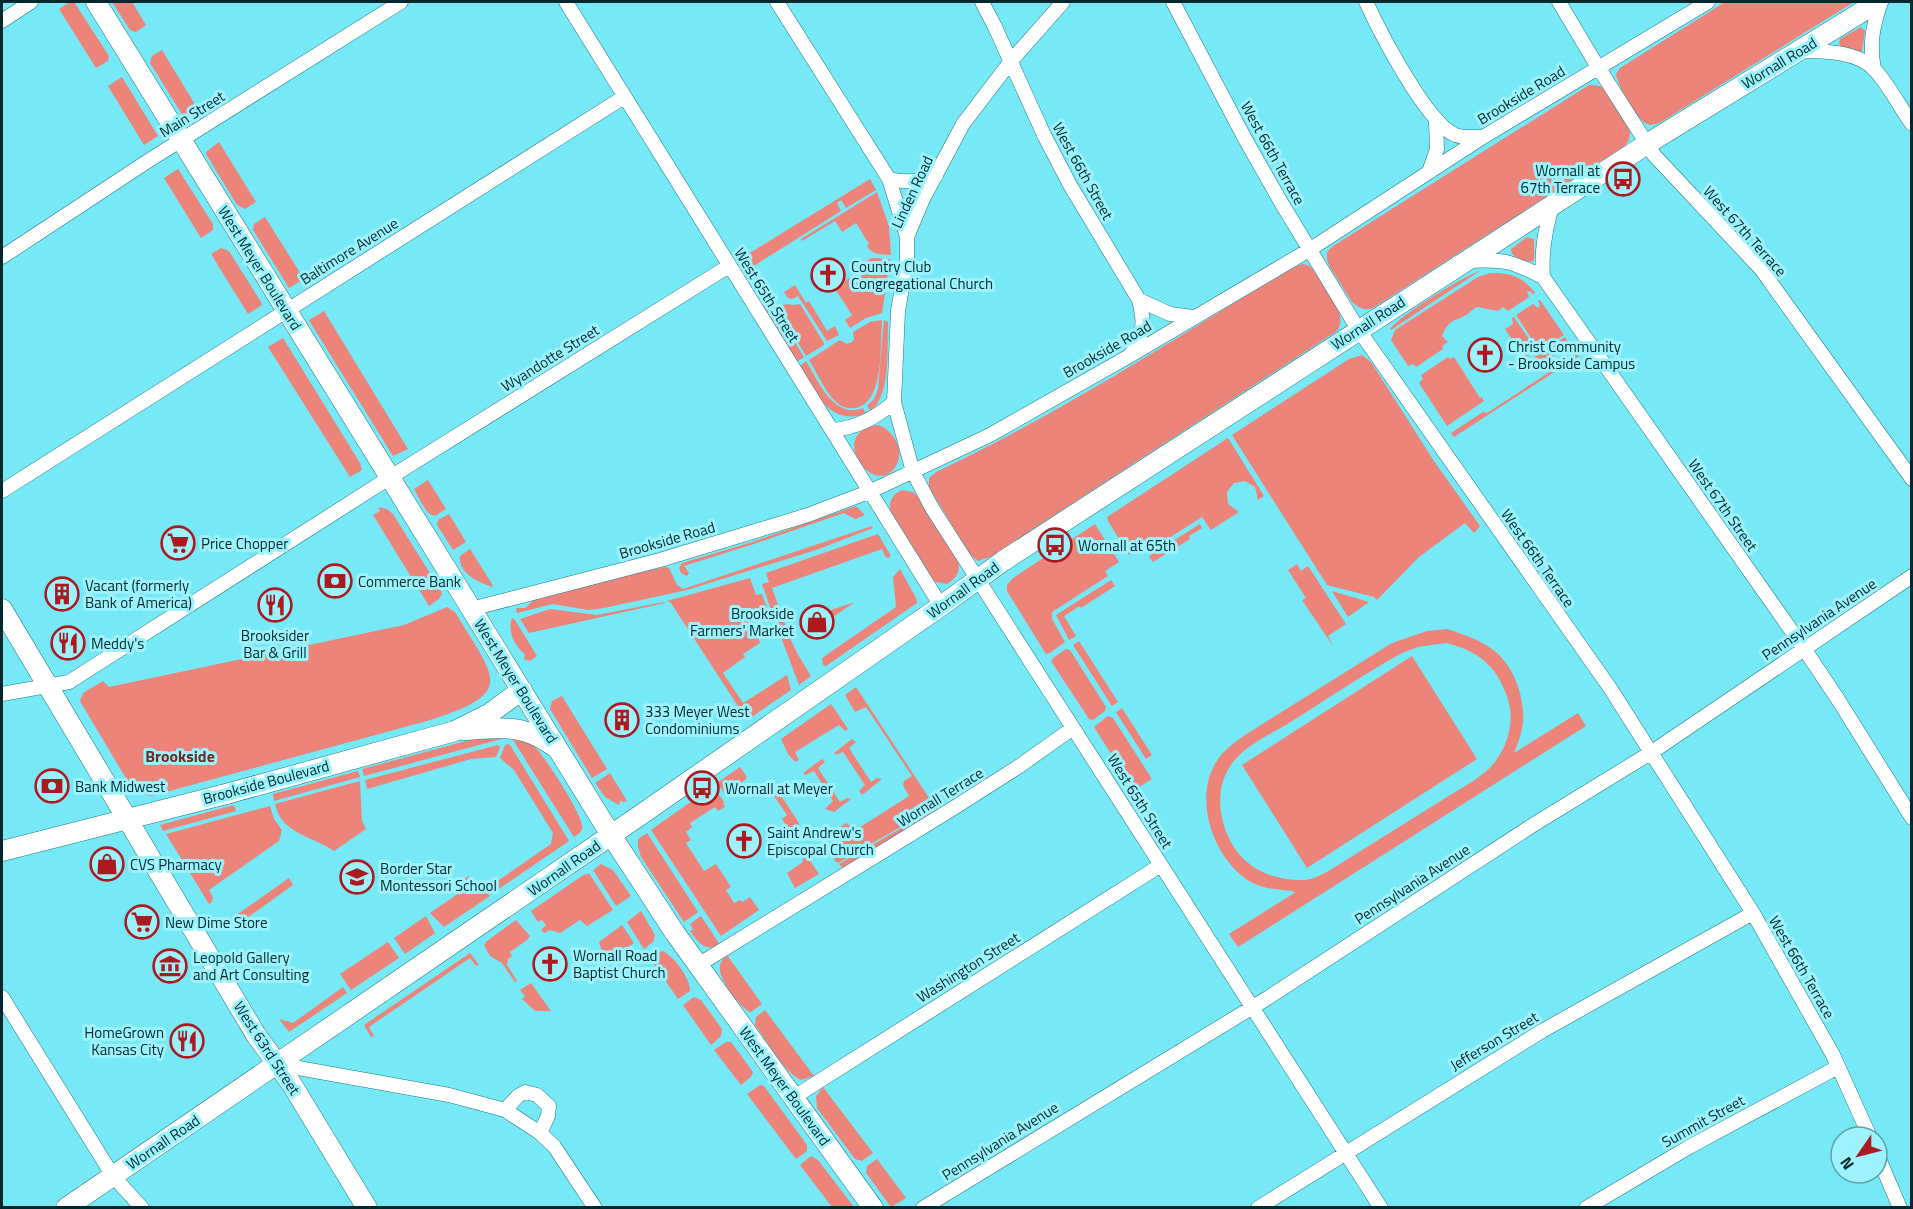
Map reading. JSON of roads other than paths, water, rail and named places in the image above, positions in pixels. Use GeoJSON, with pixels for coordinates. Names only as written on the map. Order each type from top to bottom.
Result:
{"type":"FeatureCollection","features":[{"type":"Feature","properties":{"kind":"main road","name":"West Meyer Boulevard"},"geometry":{"type":"LineString","coordinates":[[96,2],[611,835],[698,965],[873,1208]]}},
{"type":"Feature","properties":{"kind":"main road","name":"Wornall Road"},"geometry":{"type":"LineString","coordinates":[[66,1208],[611,835],[978,578],[1553,203],[1879,2]]}},
{"type":"Feature","properties":{"kind":"main road","name":"West 63rd Street"},"geometry":{"type":"LineString","coordinates":[[2,609],[256,1035],[291,1083],[367,1208]]}},
{"type":"Feature","properties":{"kind":"main road","name":"Brookside Boulevard"},"geometry":{"type":"LineString","coordinates":[[2,851],[226,794],[455,731],[489,714],[522,690]]}},
{"type":"Feature","properties":{"kind":"main road"},"geometry":{"type":"LineString","coordinates":[[455,731],[503,728],[517,730],[532,734],[557,747]]}},
{"type":"Feature","properties":{"kind":"street"},"geometry":{"type":"LineString","coordinates":[[2,21],[31,2]]}},
{"type":"Feature","properties":{"kind":"street","name":"Main Street"},"geometry":{"type":"LineString","coordinates":[[2,257],[181,140],[401,2]]}},
{"type":"Feature","properties":{"kind":"street","name":"West 65th Street"},"geometry":{"type":"LineString","coordinates":[[566,2],[941,606]]}},
{"type":"Feature","properties":{"kind":"street"},"geometry":{"type":"LineString","coordinates":[[777,2],[889,179],[907,237]]}},
{"type":"Feature","properties":{"kind":"street","name":"West 66th Street"},"geometry":{"type":"LineString","coordinates":[[982,2],[1044,135],[1070,184],[1139,300]]}},
{"type":"Feature","properties":{"kind":"street","name":"Linden Road"},"geometry":{"type":"LineString","coordinates":[[894,402],[898,310],[907,259],[907,237],[916,214],[963,124],[1011,61],[1063,2]]}},
{"type":"Feature","properties":{"kind":"street","name":"West 66th Terrace"},"geometry":{"type":"LineString","coordinates":[[1173,2],[1244,137],[1309,250],[1358,329],[1605,681],[1753,914],[1800,995],[1838,1067],[1865,1125]]}},
{"type":"Feature","properties":{"kind":"street"},"geometry":{"type":"LineString","coordinates":[[1366,2],[1422,102],[1436,122],[1455,135],[1483,137]]}},
{"type":"Feature","properties":{"kind":"street","name":"West 67th Terrace"},"geometry":{"type":"LineString","coordinates":[[1559,2],[1654,155],[1761,269],[1911,479]]}},
{"type":"Feature","properties":{"kind":"street","name":"Brookside Road"},"geometry":{"type":"LineString","coordinates":[[471,609],[660,560],[808,514],[871,491],[990,435],[1309,250],[1483,137],[1708,2]]}},
{"type":"Feature","properties":{"kind":"street"},"geometry":{"type":"LineString","coordinates":[[1879,2],[1871,36],[1874,69],[1911,124]]}},
{"type":"Feature","properties":{"kind":"street"},"geometry":{"type":"LineString","coordinates":[[1800,51],[1829,51],[1848,56],[1874,69]]}},
{"type":"Feature","properties":{"kind":"street","name":"Baltimore Avenue"},"geometry":{"type":"LineString","coordinates":[[2,491],[624,97]]}},
{"type":"Feature","properties":{"kind":"street"},"geometry":{"type":"LineString","coordinates":[[1429,172],[1437,148],[1436,122]]}},
{"type":"Feature","properties":{"kind":"street"},"geometry":{"type":"LineString","coordinates":[[889,179],[901,182],[936,176]]}},
{"type":"Feature","properties":{"kind":"street"},"geometry":{"type":"LineString","coordinates":[[1543,278],[1544,235],[1553,203]]}},
{"type":"Feature","properties":{"kind":"street"},"geometry":{"type":"LineString","coordinates":[[1466,261],[1502,260],[1517,264],[1543,278]]}},
{"type":"Feature","properties":{"kind":"street","name":"Wyandotte Street"},"geometry":{"type":"LineString","coordinates":[[2,694],[71,680],[389,478],[729,267]]}},
{"type":"Feature","properties":{"kind":"street","name":"West 67th Street"},"geometry":{"type":"LineString","coordinates":[[1543,278],[1839,701],[1911,818]]}},
{"type":"Feature","properties":{"kind":"street"},"geometry":{"type":"LineString","coordinates":[[1139,300],[1170,314],[1193,317]]}},
{"type":"Feature","properties":{"kind":"street"},"geometry":{"type":"LineString","coordinates":[[1131,355],[1144,327],[1139,300]]}},
{"type":"Feature","properties":{"kind":"street"},"geometry":{"type":"LineString","coordinates":[[833,430],[845,429],[881,414],[894,402]]}},
{"type":"Feature","properties":{"kind":"street","name":"West 65th Street"},"geometry":{"type":"LineString","coordinates":[[894,402],[913,472],[932,508],[1381,1208]]}},
{"type":"Feature","properties":{"kind":"street","name":"Pennsylvania Avenue"},"geometry":{"type":"LineString","coordinates":[[923,1208],[1252,1007],[1533,825],[1652,752],[1911,576]]}},
{"type":"Feature","properties":{"kind":"street","name":"Wornall Terrace"},"geometry":{"type":"LineString","coordinates":[[698,965],[952,809],[1018,767],[1073,728]]}},
{"type":"Feature","properties":{"kind":"street","name":"Washington Street"},"geometry":{"type":"LineString","coordinates":[[794,1097],[1161,865]]}},
{"type":"Feature","properties":{"kind":"street","name":"Jefferson Street"},"geometry":{"type":"LineString","coordinates":[[1258,1208],[1542,1031],[1753,914]]}},
{"type":"Feature","properties":{"kind":"street"},"geometry":{"type":"LineString","coordinates":[[2,997],[112,1176],[142,1208]]}},
{"type":"Feature","properties":{"kind":"street"},"geometry":{"type":"LineString","coordinates":[[276,1064],[449,1095],[505,1110],[540,1133],[559,1153],[595,1208]]}},
{"type":"Feature","properties":{"kind":"street","name":"Summit Street"},"geometry":{"type":"LineString","coordinates":[[1586,1208],[1689,1147],[1838,1067]]}},
{"type":"Feature","properties":{"kind":"street"},"geometry":{"type":"LineString","coordinates":[[505,1110],[525,1092],[537,1095],[549,1106],[548,1116],[540,1133]]}},
{"type":"Feature","properties":{"kind":"street"},"geometry":{"type":"LineString","coordinates":[[1889,1182],[1900,1208]]}},
{"type":"Feature","properties":{"kind":"place","name":"Wornall at 67th Terrace"},"geometry":{"type":"Point","coordinates":[1623,179]}},
{"type":"Feature","properties":{"kind":"place","name":"Country Club Congregational Church"},"geometry":{"type":"Point","coordinates":[828,275]}},
{"type":"Feature","properties":{"kind":"place","name":"Christ Community - Brookside Campus"},"geometry":{"type":"Point","coordinates":[1485,355]}},
{"type":"Feature","properties":{"kind":"place","name":"Price Chopper"},"geometry":{"type":"Point","coordinates":[178,543]}},
{"type":"Feature","properties":{"kind":"place","name":"Wornall at 65th"},"geometry":{"type":"Point","coordinates":[1055,545]}},
{"type":"Feature","properties":{"kind":"place","name":"Commerce Bank"},"geometry":{"type":"Point","coordinates":[335,581]}},
{"type":"Feature","properties":{"kind":"place","name":"Vacant (formerly Bank of America)"},"geometry":{"type":"Point","coordinates":[62,594]}},
{"type":"Feature","properties":{"kind":"place","name":"Brooksider Bar & Grill"},"geometry":{"type":"Point","coordinates":[275,605]}},
{"type":"Feature","properties":{"kind":"place","name":"Brookside Farmers' Market"},"geometry":{"type":"Point","coordinates":[817,622]}},
{"type":"Feature","properties":{"kind":"place","name":"Meddy's"},"geometry":{"type":"Point","coordinates":[68,643]}},
{"type":"Feature","properties":{"kind":"place","name":"333 Meyer West Condominiums"},"geometry":{"type":"Point","coordinates":[622,720]}},
{"type":"Feature","properties":{"kind":"place","name":"Bank Midwest"},"geometry":{"type":"Point","coordinates":[52,786]}},
{"type":"Feature","properties":{"kind":"place","name":"Wornall at Meyer"},"geometry":{"type":"Point","coordinates":[702,788]}},
{"type":"Feature","properties":{"kind":"place","name":"Saint Andrew's Episcopal Church"},"geometry":{"type":"Point","coordinates":[744,841]}},
{"type":"Feature","properties":{"kind":"place","name":"CVS Pharmacy"},"geometry":{"type":"Point","coordinates":[107,864]}},
{"type":"Feature","properties":{"kind":"place","name":"Border Star Montessori School"},"geometry":{"type":"Point","coordinates":[357,877]}},
{"type":"Feature","properties":{"kind":"place","name":"New Dime Store"},"geometry":{"type":"Point","coordinates":[142,922]}},
{"type":"Feature","properties":{"kind":"place","name":"Wornall Road Baptist Church"},"geometry":{"type":"Point","coordinates":[550,964]}},
{"type":"Feature","properties":{"kind":"place","name":"Leopold Gallery and Art Consulting"},"geometry":{"type":"Point","coordinates":[170,966]}},
{"type":"Feature","properties":{"kind":"place","name":"HomeGrown Kansas City"},"geometry":{"type":"Point","coordinates":[187,1041]}},
{"type":"Feature","properties":{"kind":"district","name":"Brookside"},"geometry":{"type":"Point","coordinates":[180,756]}}]}
